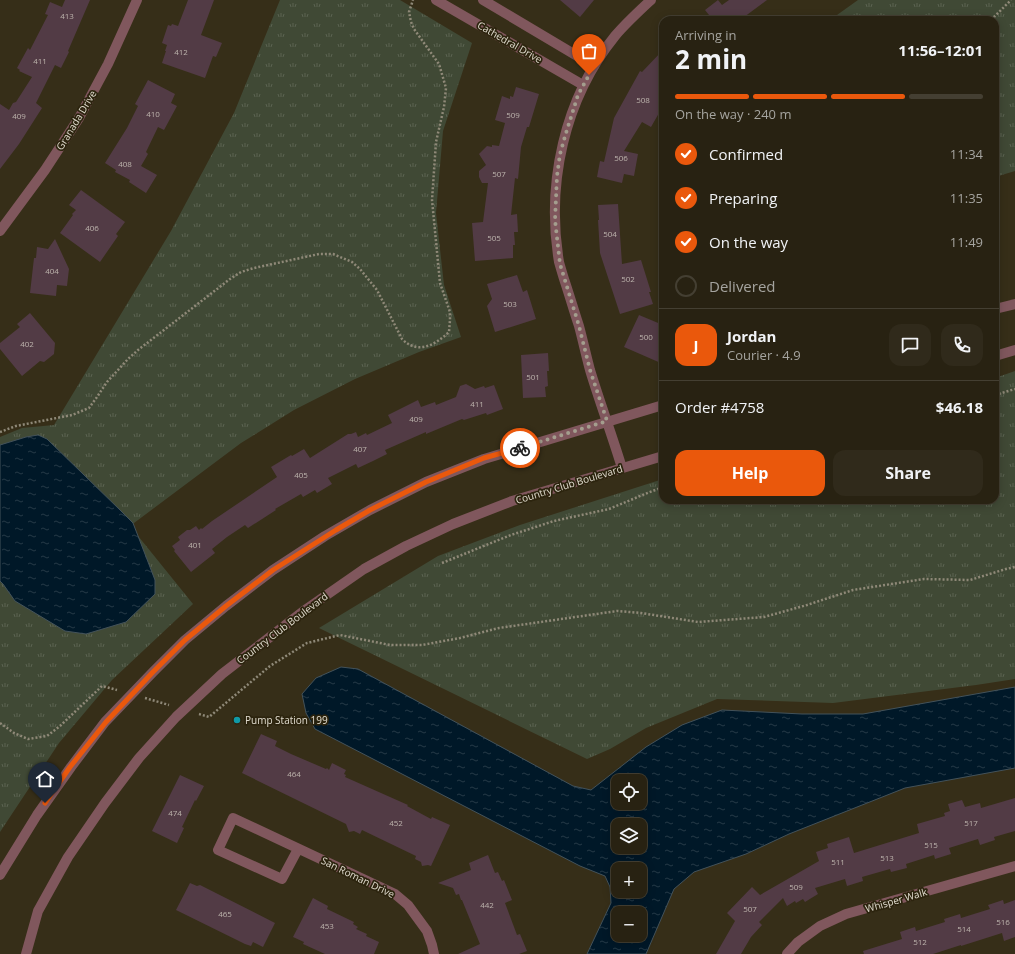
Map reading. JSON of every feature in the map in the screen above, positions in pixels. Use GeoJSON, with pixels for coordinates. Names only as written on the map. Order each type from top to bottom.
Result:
{"type":"FeatureCollection","features":[{"type":"Feature","properties":{"kind":"street","name":"Granada Drive"},"geometry":{"type":"LineString","coordinates":[[0,231],[45,170],[79,118],[108,64],[137,0]]}},
{"type":"Feature","properties":{"kind":"street","name":"Cathedral Drive"},"geometry":{"type":"LineString","coordinates":[[436,0],[583,85]]}},
{"type":"Feature","properties":{"kind":"street"},"geometry":{"type":"LineString","coordinates":[[483,0],[594,66]]}},
{"type":"Feature","properties":{"kind":"street"},"geometry":{"type":"LineString","coordinates":[[622,468],[590,370],[579,326],[560,264],[555,220],[556,183],[560,154],[576,101],[583,85],[615,36],[651,0]]}},
{"type":"Feature","properties":{"kind":"street"},"geometry":{"type":"LineString","coordinates":[[999,308],[1015,304]]}},
{"type":"Feature","properties":{"kind":"street"},"geometry":{"type":"LineString","coordinates":[[999,355],[1015,350]]}},
{"type":"Feature","properties":{"kind":"street"},"geometry":{"type":"LineString","coordinates":[[0,875],[37,815],[70,767],[106,722],[185,640],[273,570],[325,536],[370,510],[426,482],[484,458],[659,406]]}},
{"type":"Feature","properties":{"kind":"street","name":"Country Club Boulevard"},"geometry":{"type":"LineString","coordinates":[[26,954],[38,911],[68,857],[105,803],[139,758],[165,729],[222,674],[325,596],[364,570],[406,546],[452,524],[512,501],[659,457]]}},
{"type":"Feature","properties":{"kind":"street","name":"San Roman Drive"},"geometry":{"type":"LineString","coordinates":[[298,849],[282,879],[218,850],[234,818],[395,894],[408,905],[427,931],[434,954]]}},
{"type":"Feature","properties":{"kind":"street","name":"Whisper Walk"},"geometry":{"type":"LineString","coordinates":[[787,954],[798,942],[820,926],[846,914],[1015,866]]}},
{"type":"Feature","properties":{"kind":"path"},"geometry":{"type":"LineString","coordinates":[[0,432],[16,426],[72,415],[89,408],[114,374],[138,350],[230,279],[241,272],[254,268],[319,254],[333,254],[352,262],[360,269],[377,290],[402,339],[407,344],[421,348],[438,341],[449,332],[450,312],[440,283],[432,200],[436,142],[444,107],[446,88],[439,64],[414,29],[411,22],[409,12],[413,0]]}},
{"type":"Feature","properties":{"kind":"path"},"geometry":{"type":"LineString","coordinates":[[995,16],[1011,0]]}},
{"type":"Feature","properties":{"kind":"path"},"geometry":{"type":"LineString","coordinates":[[999,394],[1015,389]]}},
{"type":"Feature","properties":{"kind":"path"},"geometry":{"type":"LineString","coordinates":[[442,563],[511,535],[554,521],[609,509],[659,488]]}},
{"type":"Feature","properties":{"kind":"path"},"geometry":{"type":"LineString","coordinates":[[208,717],[270,666],[307,644],[340,635],[390,645],[422,645],[460,638],[499,628],[617,612],[642,612],[698,622],[764,617],[807,606],[853,590],[924,580],[970,580],[1015,567]]}},
{"type":"Feature","properties":{"kind":"green space"},"geometry":{"type":"Polygon","coordinates":[[[280,0],[400,0],[472,43],[443,131],[436,213],[444,285],[461,337],[419,352],[355,379],[294,410],[241,443],[130,526],[193,604],[112,680],[59,743],[0,832],[0,437],[22,428],[54,425],[171,231],[234,113],[280,0]]]}},
{"type":"Feature","properties":{"kind":"green space"},"geometry":{"type":"Polygon","coordinates":[[[858,0],[1015,0],[1015,171],[999,176],[999,16],[836,16],[858,0]]]}},
{"type":"Feature","properties":{"kind":"green space"},"geometry":{"type":"Polygon","coordinates":[[[1015,371],[1015,679],[833,703],[717,699],[646,728],[610,749],[587,759],[319,628],[438,556],[520,525],[659,480],[659,504],[999,504],[999,377],[1015,371]]]}},
{"type":"Feature","properties":{"kind":"water"},"geometry":{"type":"Polygon","coordinates":[[[38,435],[47,439],[133,523],[155,580],[155,594],[126,622],[86,634],[65,631],[15,601],[0,581],[0,445],[38,435]]]}},
{"type":"Feature","properties":{"kind":"water"},"geometry":{"type":"Polygon","coordinates":[[[341,667],[358,669],[573,786],[591,790],[611,774],[611,810],[647,810],[647,774],[611,774],[646,747],[682,725],[722,710],[802,714],[863,714],[1015,687],[1015,768],[905,788],[789,834],[746,854],[694,872],[674,889],[646,954],[587,954],[611,903],[610,887],[605,876],[580,866],[315,729],[306,713],[302,694],[316,678],[341,667]]]}},
{"type":"Feature","properties":{"kind":"building"},"geometry":{"type":"Polygon","coordinates":[[[65,0],[90,0],[61,68],[55,65],[36,103],[42,108],[19,144],[0,169],[0,104],[9,110],[32,77],[19,71],[20,70],[17,68],[28,48],[30,50],[48,15],[45,14],[50,2],[62,7],[65,0]]]}},
{"type":"Feature","properties":{"kind":"building"},"geometry":{"type":"Polygon","coordinates":[[[188,0],[214,0],[201,35],[222,43],[216,57],[213,56],[205,78],[162,63],[167,45],[162,43],[168,25],[171,26],[172,24],[178,26],[188,0]]]}},
{"type":"Feature","properties":{"kind":"building"},"geometry":{"type":"Polygon","coordinates":[[[560,0],[594,0],[580,17],[560,0]]]}},
{"type":"Feature","properties":{"kind":"building"},"geometry":{"type":"Polygon","coordinates":[[[718,0],[722,5],[729,0],[767,0],[745,16],[708,16],[709,15],[705,10],[718,0]]]}},
{"type":"Feature","properties":{"kind":"building"},"geometry":{"type":"Polygon","coordinates":[[[659,54],[659,113],[651,127],[642,122],[624,151],[638,154],[634,176],[624,174],[622,183],[597,177],[600,161],[604,162],[614,118],[640,71],[642,72],[659,54]]]}},
{"type":"Feature","properties":{"kind":"building"},"geometry":{"type":"Polygon","coordinates":[[[148,80],[175,94],[171,103],[177,106],[164,130],[158,127],[146,152],[148,154],[141,166],[157,175],[146,193],[129,182],[130,180],[115,172],[116,170],[105,163],[127,128],[138,106],[135,104],[148,80]]]}},
{"type":"Feature","properties":{"kind":"building"},"geometry":{"type":"Polygon","coordinates":[[[516,87],[539,94],[521,147],[518,179],[515,178],[511,215],[517,214],[518,232],[514,232],[515,245],[513,245],[513,258],[475,261],[472,223],[483,222],[488,183],[482,183],[479,177],[479,171],[486,165],[479,154],[487,146],[499,146],[505,123],[495,120],[502,96],[510,99],[510,96],[513,97],[516,87]]]}},
{"type":"Feature","properties":{"kind":"building"},"geometry":{"type":"Polygon","coordinates":[[[81,190],[125,222],[116,234],[118,236],[100,262],[60,233],[76,210],[69,205],[81,190]]]}},
{"type":"Feature","properties":{"kind":"building"},"geometry":{"type":"Polygon","coordinates":[[[618,204],[622,264],[641,260],[651,292],[649,292],[653,304],[620,314],[600,253],[598,220],[598,205],[618,204]]]}},
{"type":"Feature","properties":{"kind":"building"},"geometry":{"type":"Polygon","coordinates":[[[55,239],[69,269],[67,286],[57,285],[56,296],[30,293],[34,258],[36,258],[37,247],[48,249],[55,239]]]}},
{"type":"Feature","properties":{"kind":"building"},"geometry":{"type":"Polygon","coordinates":[[[517,275],[523,292],[527,290],[536,319],[495,332],[487,306],[492,299],[487,284],[517,275]]]}},
{"type":"Feature","properties":{"kind":"building"},"geometry":{"type":"Polygon","coordinates":[[[30,313],[55,343],[54,354],[44,362],[40,361],[22,376],[0,349],[0,343],[20,327],[17,324],[30,313]]]}},
{"type":"Feature","properties":{"kind":"building"},"geometry":{"type":"Polygon","coordinates":[[[639,315],[659,323],[659,362],[624,347],[639,315]]]}},
{"type":"Feature","properties":{"kind":"building"},"geometry":{"type":"Polygon","coordinates":[[[548,353],[549,371],[547,371],[548,386],[545,387],[546,397],[523,398],[521,355],[548,353]]]}},
{"type":"Feature","properties":{"kind":"building"},"geometry":{"type":"Polygon","coordinates":[[[466,384],[475,389],[494,385],[503,409],[487,415],[486,413],[464,420],[462,419],[426,434],[426,432],[385,450],[387,454],[373,461],[358,468],[356,464],[328,478],[332,484],[317,493],[315,490],[303,497],[301,494],[275,509],[276,510],[248,528],[245,525],[227,537],[212,549],[215,553],[191,572],[174,551],[175,550],[172,546],[180,540],[178,537],[187,530],[190,530],[196,526],[199,530],[201,528],[202,529],[277,477],[271,467],[291,455],[292,456],[304,449],[310,458],[348,434],[356,432],[358,437],[366,433],[367,435],[392,423],[388,415],[418,400],[421,407],[435,402],[436,405],[456,397],[460,386],[466,384]]]}},
{"type":"Feature","properties":{"kind":"building"},"geometry":{"type":"Polygon","coordinates":[[[261,734],[277,741],[275,746],[291,754],[329,770],[332,763],[346,770],[344,774],[346,775],[345,777],[408,805],[407,806],[431,819],[432,817],[450,825],[431,866],[422,866],[421,862],[415,859],[416,856],[362,830],[360,834],[354,831],[349,832],[346,824],[242,773],[261,734]]]}},
{"type":"Feature","properties":{"kind":"building"},"geometry":{"type":"Polygon","coordinates":[[[180,775],[204,786],[196,801],[195,800],[182,827],[184,828],[177,843],[152,831],[180,775]]]}},
{"type":"Feature","properties":{"kind":"building"},"geometry":{"type":"Polygon","coordinates":[[[1015,798],[1015,831],[994,837],[995,840],[980,845],[978,839],[949,848],[951,854],[935,859],[934,855],[906,864],[907,868],[891,872],[890,869],[862,877],[863,881],[847,886],[845,879],[815,888],[818,894],[805,902],[803,899],[796,903],[795,901],[787,906],[783,898],[759,922],[762,925],[751,937],[741,954],[716,954],[735,921],[727,913],[752,887],[760,895],[819,861],[816,852],[828,848],[827,844],[849,837],[854,853],[919,833],[917,824],[945,816],[944,813],[950,811],[948,804],[962,800],[965,807],[980,803],[981,808],[1015,798]]]}},
{"type":"Feature","properties":{"kind":"building"},"geometry":{"type":"Polygon","coordinates":[[[488,855],[495,873],[498,872],[502,881],[504,880],[512,900],[505,903],[517,935],[520,934],[527,951],[519,954],[458,954],[480,944],[459,894],[456,895],[453,888],[438,883],[471,870],[469,863],[488,855]]]}},
{"type":"Feature","properties":{"kind":"building"},"geometry":{"type":"Polygon","coordinates":[[[190,883],[197,886],[200,885],[275,923],[263,947],[253,942],[251,946],[245,944],[176,910],[190,883]]]}},
{"type":"Feature","properties":{"kind":"building"},"geometry":{"type":"Polygon","coordinates":[[[313,898],[328,906],[327,909],[354,922],[353,924],[358,927],[356,929],[379,942],[374,954],[325,954],[303,944],[304,942],[293,937],[313,898]]]}},
{"type":"Feature","properties":{"kind":"building"},"geometry":{"type":"Polygon","coordinates":[[[1003,900],[1004,904],[1015,900],[1015,937],[1004,941],[1002,933],[933,954],[864,954],[863,951],[902,939],[900,932],[915,927],[916,931],[945,922],[944,919],[960,914],[961,918],[990,909],[988,905],[1003,900]]]}},
{"type":"Feature","properties":{"kind":"way so far"},"geometry":{"type":"LineString","coordinates":[[520,448],[607,421],[590,370],[579,326],[560,264],[555,220],[557,176],[560,154],[578,95],[589,75]]}},
{"type":"Feature","properties":{"kind":"place","name":"Pump Station 199"},"geometry":{"type":"Point","coordinates":[237,720]}},
{"type":"Feature","properties":{"kind":"route"},"geometry":{"type":"LineString","coordinates":[[45,803],[70,767],[106,722],[153,672],[185,640],[273,570],[325,536],[370,510],[426,482],[484,458],[520,448]]}}]}
